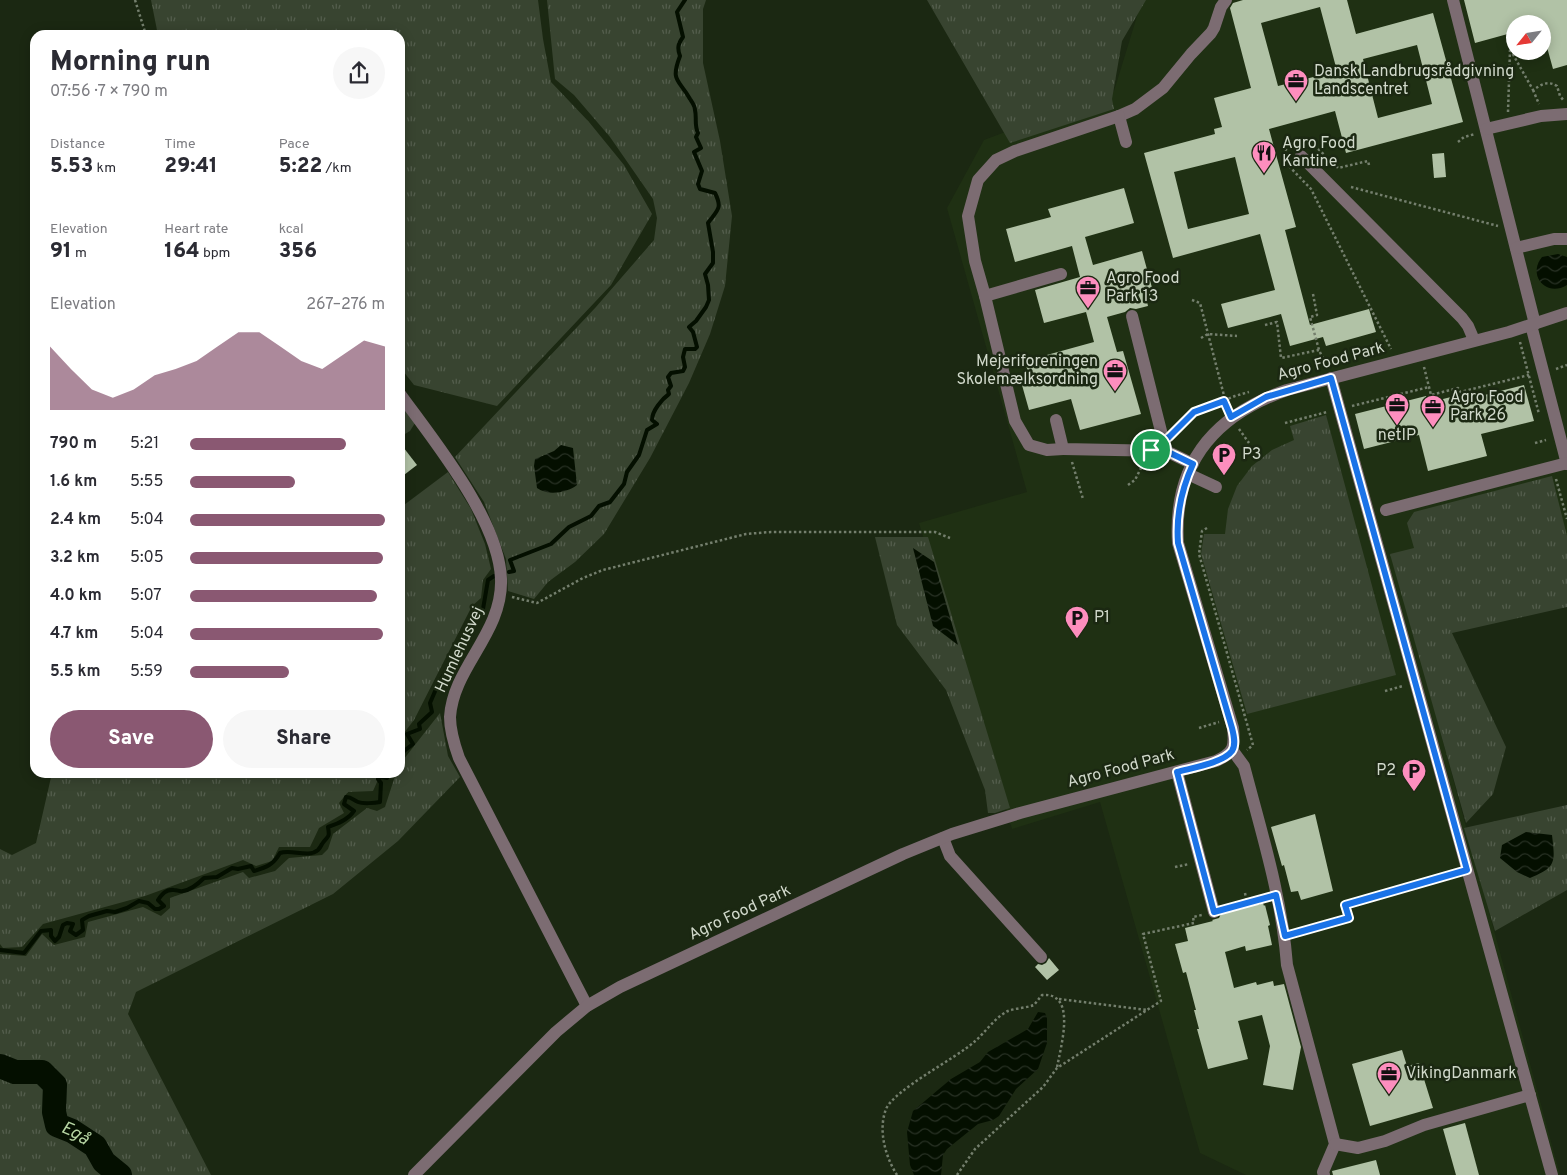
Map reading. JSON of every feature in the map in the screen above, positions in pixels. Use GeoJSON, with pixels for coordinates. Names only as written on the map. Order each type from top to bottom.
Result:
{"type":"FeatureCollection","features":[{"type":"Feature","properties":{"kind":"street"},"geometry":{"type":"LineString","coordinates":[[1164,446],[1151,450],[1047,450],[1029,445],[1015,420],[975,260],[968,216],[978,180],[996,160],[1015,151],[1119,116],[1135,109],[1150,99],[1163,88],[1211,33],[1221,7],[1226,0]]}},
{"type":"Feature","properties":{"kind":"street"},"geometry":{"type":"LineString","coordinates":[[1386,510],[1567,464],[1549,370],[1533,324],[1516,248],[1453,0]]}},
{"type":"Feature","properties":{"kind":"street"},"geometry":{"type":"LineString","coordinates":[[1486,129],[1541,116],[1567,114]]}},
{"type":"Feature","properties":{"kind":"street"},"geometry":{"type":"LineString","coordinates":[[1119,116],[1126,142]]}},
{"type":"Feature","properties":{"kind":"street"},"geometry":{"type":"LineString","coordinates":[[1301,156],[1462,318],[1474,340]]}},
{"type":"Feature","properties":{"kind":"street"},"geometry":{"type":"LineString","coordinates":[[1516,248],[1554,239],[1567,239]]}},
{"type":"Feature","properties":{"kind":"street"},"geometry":{"type":"LineString","coordinates":[[985,296],[1061,274]]}},
{"type":"Feature","properties":{"kind":"street","name":"Agro Food Park"},"geometry":{"type":"LineString","coordinates":[[414,1175],[556,1032],[587,1006],[620,987],[903,854],[943,838],[1020,813],[1177,772],[1236,754],[1232,728],[1178,543],[1177,523],[1180,502],[1191,469],[1206,442],[1231,417],[1266,397],[1517,329],[1567,313]]}},
{"type":"Feature","properties":{"kind":"street"},"geometry":{"type":"LineString","coordinates":[[1132,316],[1164,446],[1216,487]]}},
{"type":"Feature","properties":{"kind":"street"},"geometry":{"type":"LineString","coordinates":[[1331,378],[1552,1175]]}},
{"type":"Feature","properties":{"kind":"street","name":"Humlehusvej"},"geometry":{"type":"LineString","coordinates":[[405,401],[452,466],[470,496],[491,537],[497,554],[501,579],[500,594],[493,622],[459,684],[453,701],[450,717],[452,739],[459,758],[587,1006]]}},
{"type":"Feature","properties":{"kind":"street"},"geometry":{"type":"LineString","coordinates":[[1056,420],[1066,449]]}},
{"type":"Feature","properties":{"kind":"street"},"geometry":{"type":"LineString","coordinates":[[1236,754],[1244,766],[1285,936],[1287,965],[1335,1144],[1323,1172],[1324,1175]]}},
{"type":"Feature","properties":{"kind":"street"},"geometry":{"type":"LineString","coordinates":[[1177,772],[1214,912]]}},
{"type":"Feature","properties":{"kind":"street"},"geometry":{"type":"LineString","coordinates":[[943,838],[950,856],[1040,957]]}},
{"type":"Feature","properties":{"kind":"street"},"geometry":{"type":"LineString","coordinates":[[1335,1144],[1358,1148],[1385,1141],[1424,1125],[1530,1095]]}},
{"type":"Feature","properties":{"kind":"path"},"geometry":{"type":"LineString","coordinates":[[135,0],[144,30]]}},
{"type":"Feature","properties":{"kind":"path"},"geometry":{"type":"LineString","coordinates":[[1508,109],[1510,60]]}},
{"type":"Feature","properties":{"kind":"path"},"geometry":{"type":"LineString","coordinates":[[1516,60],[1539,102]]}},
{"type":"Feature","properties":{"kind":"path"},"geometry":{"type":"LineString","coordinates":[[1532,90],[1546,82],[1552,83],[1558,88],[1562,99],[1567,102]]}},
{"type":"Feature","properties":{"kind":"path"},"geometry":{"type":"LineString","coordinates":[[1458,142],[1464,137],[1486,129]]}},
{"type":"Feature","properties":{"kind":"path"},"geometry":{"type":"LineString","coordinates":[[1369,165],[1368,161],[1338,168],[1314,145],[1301,140],[1289,144],[1284,154],[1284,161],[1287,166],[1311,189],[1395,361]]}},
{"type":"Feature","properties":{"kind":"path"},"geometry":{"type":"LineString","coordinates":[[1347,186],[1511,230]]}},
{"type":"Feature","properties":{"kind":"path"},"geometry":{"type":"LineString","coordinates":[[1313,294],[1317,315],[1310,317],[1319,350],[1331,378]]}},
{"type":"Feature","properties":{"kind":"path"},"geometry":{"type":"LineString","coordinates":[[1192,300],[1200,303],[1224,401],[1231,417]]}},
{"type":"Feature","properties":{"kind":"path"},"geometry":{"type":"LineString","coordinates":[[1265,325],[1277,322],[1281,358],[1319,350]]}},
{"type":"Feature","properties":{"kind":"path"},"geometry":{"type":"LineString","coordinates":[[1517,329],[1541,422]]}},
{"type":"Feature","properties":{"kind":"path"},"geometry":{"type":"LineString","coordinates":[[1201,338],[1208,334],[1237,336]]}},
{"type":"Feature","properties":{"kind":"path"},"geometry":{"type":"LineString","coordinates":[[1425,371],[1431,395],[1458,388],[1460,392],[1567,365]]}},
{"type":"Feature","properties":{"kind":"path"},"geometry":{"type":"LineString","coordinates":[[1212,374],[1217,373]]}},
{"type":"Feature","properties":{"kind":"path"},"geometry":{"type":"LineString","coordinates":[[1396,395],[1429,387]]}},
{"type":"Feature","properties":{"kind":"path"},"geometry":{"type":"LineString","coordinates":[[1164,446],[1194,412],[1246,392]]}},
{"type":"Feature","properties":{"kind":"path"},"geometry":{"type":"LineString","coordinates":[[1535,443],[1546,440],[1544,431]]}},
{"type":"Feature","properties":{"kind":"path"},"geometry":{"type":"LineString","coordinates":[[1066,449],[1083,499]]}},
{"type":"Feature","properties":{"kind":"path"},"geometry":{"type":"LineString","coordinates":[[1128,485],[1135,480],[1151,450]]}},
{"type":"Feature","properties":{"kind":"path"},"geometry":{"type":"LineString","coordinates":[[1553,467],[1567,519]]}},
{"type":"Feature","properties":{"kind":"path"},"geometry":{"type":"LineString","coordinates":[[1207,528],[1202,531],[1199,554],[1253,746],[1236,754]]}},
{"type":"Feature","properties":{"kind":"path"},"geometry":{"type":"LineString","coordinates":[[500,594],[537,603],[583,578],[603,570],[746,534],[771,532],[935,532],[950,538]]}},
{"type":"Feature","properties":{"kind":"path"},"geometry":{"type":"LineString","coordinates":[[1285,936],[1349,918],[1345,905],[1384,891],[1467,870]]}},
{"type":"Feature","properties":{"kind":"path"},"geometry":{"type":"LineString","coordinates":[[1438,873],[1439,878]]}},
{"type":"Feature","properties":{"kind":"path"},"geometry":{"type":"LineString","coordinates":[[1245,894],[1247,903]]}},
{"type":"Feature","properties":{"kind":"path"},"geometry":{"type":"LineString","coordinates":[[956,1175],[975,1149],[1043,1087],[1057,1068],[1161,1001],[1143,934],[1194,923],[1193,917],[1276,895]]}},
{"type":"Feature","properties":{"kind":"path"},"geometry":{"type":"LineString","coordinates":[[897,1175],[886,1151],[883,1136],[882,1123],[887,1107],[912,1084],[973,1043],[1008,1011],[1034,1005],[1042,995],[1059,999],[1147,1010]]}},
{"type":"Feature","properties":{"kind":"path"},"geometry":{"type":"LineString","coordinates":[[1057,1068],[1065,1023],[1059,999]]}},
{"type":"Feature","properties":{"kind":"shaded area"},"geometry":{"type":"Polygon","coordinates":[[[1142,0],[1567,0],[1567,569],[1407,608],[1560,1175],[1246,1175],[1200,1153],[1100,802],[1012,829],[919,523],[1027,492],[947,208],[984,140],[1114,91],[1142,0]]]}},
{"type":"Feature","properties":{"kind":"green space"},"geometry":{"type":"Polygon","coordinates":[[[151,0],[538,0],[551,82],[589,122],[624,165],[652,214],[611,285],[497,406],[414,385],[405,373],[405,30],[157,30],[151,0]]]}},
{"type":"Feature","properties":{"kind":"green space"},"geometry":{"type":"Polygon","coordinates":[[[547,0],[706,0],[703,9],[703,63],[720,141],[732,216],[725,286],[710,334],[689,383],[650,458],[604,534],[575,562],[548,582],[534,599],[508,591],[506,559],[484,502],[455,457],[596,307],[654,240],[657,218],[653,199],[610,137],[574,95],[555,79],[547,0]]]}},
{"type":"Feature","properties":{"kind":"green space"},"geometry":{"type":"Polygon","coordinates":[[[927,0],[1146,0],[1122,41],[1112,99],[1114,109],[1010,143],[927,0]]]}},
{"type":"Feature","properties":{"kind":"green space"},"geometry":{"type":"Polygon","coordinates":[[[405,410],[415,423],[410,431],[405,434],[405,410]]]}},
{"type":"Feature","properties":{"kind":"green space"},"geometry":{"type":"Polygon","coordinates":[[[1326,415],[1396,675],[1247,714],[1201,554],[1204,534],[1225,534],[1228,509],[1237,486],[1252,466],[1272,450],[1294,440],[1290,426],[1326,415]]]}},
{"type":"Feature","properties":{"kind":"green space"},"geometry":{"type":"Polygon","coordinates":[[[448,472],[471,509],[485,544],[491,569],[483,580],[481,598],[472,606],[414,720],[405,732],[405,504],[448,472]]]}},
{"type":"Feature","properties":{"kind":"green space"},"geometry":{"type":"Polygon","coordinates":[[[1552,476],[1567,536],[1567,607],[1452,633],[1506,747],[1493,794],[1466,823],[1390,554],[1414,548],[1407,523],[1414,512],[1552,476]]]}},
{"type":"Feature","properties":{"kind":"green space"},"geometry":{"type":"Polygon","coordinates":[[[875,537],[928,537],[1010,808],[995,813],[988,813],[985,790],[946,690],[897,625],[875,537]]]}},
{"type":"Feature","properties":{"kind":"green space"},"geometry":{"type":"Polygon","coordinates":[[[440,713],[448,756],[460,777],[398,841],[333,894],[136,992],[128,1014],[211,1175],[0,1175],[0,954],[26,956],[42,934],[54,945],[85,937],[88,922],[143,907],[161,916],[170,908],[170,898],[243,872],[249,878],[275,871],[289,858],[322,855],[328,849],[333,834],[367,808],[377,811],[385,807],[394,778],[405,778],[405,758],[440,713]]]}},
{"type":"Feature","properties":{"kind":"green space"},"geometry":{"type":"Polygon","coordinates":[[[51,778],[379,778],[373,791],[348,792],[339,803],[344,813],[319,828],[310,847],[279,847],[272,861],[256,866],[243,860],[145,896],[43,924],[22,947],[3,948],[0,944],[0,849],[12,855],[36,843],[51,778]]]}},
{"type":"Feature","properties":{"kind":"green space"},"geometry":{"type":"Polygon","coordinates":[[[1567,805],[1567,890],[1495,931],[1464,828],[1567,805]]]}},
{"type":"Feature","properties":{"kind":"water"},"geometry":{"type":"Polygon","coordinates":[[[1558,254],[1567,257],[1567,285],[1552,289],[1541,283],[1537,271],[1538,264],[1542,257],[1558,254]]]}},
{"type":"Feature","properties":{"kind":"water"},"geometry":{"type":"Polygon","coordinates":[[[561,445],[573,448],[577,485],[568,490],[546,492],[537,488],[535,459],[554,451],[561,445]]]}},
{"type":"Feature","properties":{"kind":"water"},"geometry":{"type":"Polygon","coordinates":[[[913,548],[934,562],[958,645],[933,626],[913,548]]]}},
{"type":"Feature","properties":{"kind":"water"},"geometry":{"type":"Polygon","coordinates":[[[1526,832],[1552,835],[1553,844],[1553,858],[1550,867],[1530,878],[1517,872],[1500,858],[1502,845],[1526,832]]]}},
{"type":"Feature","properties":{"kind":"water"},"geometry":{"type":"Polygon","coordinates":[[[1038,1012],[1045,1013],[1047,1018],[1047,1043],[1038,1069],[1016,1089],[999,1116],[993,1120],[978,1124],[947,1149],[943,1155],[941,1175],[914,1175],[910,1165],[907,1132],[913,1111],[951,1079],[980,1062],[988,1052],[1028,1029],[1038,1012]]]}},
{"type":"Feature","properties":{"kind":"building"},"geometry":{"type":"Polygon","coordinates":[[[1243,0],[1347,0],[1356,34],[1433,13],[1463,122],[1346,153],[1335,111],[1269,129],[1296,227],[1285,230],[1310,325],[1369,309],[1376,332],[1326,346],[1323,337],[1290,346],[1281,314],[1228,328],[1221,304],[1275,290],[1260,234],[1173,258],[1144,153],[1215,134],[1214,129],[1222,127],[1214,98],[1251,88],[1230,8],[1233,3],[1243,0]],[[1320,7],[1261,23],[1278,86],[1337,71],[1320,7]],[[1417,45],[1363,59],[1378,118],[1432,104],[1417,45]],[[1235,157],[1174,172],[1188,229],[1249,214],[1235,157]]]}},
{"type":"Feature","properties":{"kind":"building"},"geometry":{"type":"Polygon","coordinates":[[[1464,0],[1567,0],[1567,65],[1553,69],[1551,60],[1551,15],[1506,15],[1506,34],[1475,43],[1464,0]]]}},
{"type":"Feature","properties":{"kind":"building"},"geometry":{"type":"Polygon","coordinates":[[[1444,153],[1446,177],[1434,178],[1432,154],[1444,153]]]}},
{"type":"Feature","properties":{"kind":"building","name":"Agro Food Park 13"},"geometry":{"type":"Polygon","coordinates":[[[1124,188],[1134,223],[1085,237],[1093,265],[1142,251],[1154,295],[1146,297],[1148,306],[1136,309],[1130,308],[1125,312],[1107,317],[1117,352],[1123,351],[1141,414],[1080,430],[1071,399],[1029,410],[1020,378],[1029,376],[1025,361],[1094,342],[1086,312],[1044,323],[1035,290],[1080,277],[1072,246],[1015,262],[1006,229],[1051,217],[1048,209],[1124,188]]]}},
{"type":"Feature","properties":{"kind":"building","name":"Agro Food Park 26"},"geometry":{"type":"Polygon","coordinates":[[[1524,385],[1534,421],[1481,434],[1487,456],[1428,471],[1419,435],[1364,449],[1355,414],[1426,396],[1427,403],[1455,396],[1457,402],[1524,385]]]}},
{"type":"Feature","properties":{"kind":"building"},"geometry":{"type":"Polygon","coordinates":[[[405,449],[417,465],[405,474],[405,449]]]}},
{"type":"Feature","properties":{"kind":"building"},"geometry":{"type":"Polygon","coordinates":[[[1315,814],[1333,891],[1301,900],[1298,891],[1291,892],[1271,827],[1315,814]]]}},
{"type":"Feature","properties":{"kind":"building"},"geometry":{"type":"Polygon","coordinates":[[[1257,903],[1258,905],[1263,903],[1265,905],[1272,945],[1246,951],[1245,946],[1225,952],[1234,988],[1256,982],[1257,985],[1273,981],[1274,986],[1284,984],[1301,1047],[1293,1090],[1263,1085],[1270,1046],[1262,1015],[1238,1021],[1248,1059],[1208,1069],[1197,1029],[1199,1029],[1194,1010],[1196,1010],[1186,972],[1183,973],[1175,944],[1188,941],[1185,928],[1213,921],[1219,918],[1222,912],[1257,903]]]}},
{"type":"Feature","properties":{"kind":"building"},"geometry":{"type":"Polygon","coordinates":[[[1049,958],[1059,970],[1047,980],[1035,967],[1038,964],[1046,963],[1049,958]]]}},
{"type":"Feature","properties":{"kind":"building"},"geometry":{"type":"Polygon","coordinates":[[[1402,1050],[1407,1066],[1419,1063],[1433,1108],[1370,1126],[1352,1064],[1402,1050]]]}},
{"type":"Feature","properties":{"kind":"building"},"geometry":{"type":"Polygon","coordinates":[[[1465,1123],[1479,1175],[1456,1175],[1443,1129],[1465,1123]]]}},
{"type":"Feature","properties":{"kind":"building"},"geometry":{"type":"Polygon","coordinates":[[[1376,1160],[1380,1175],[1333,1175],[1332,1171],[1376,1160]]]}},
{"type":"Feature","properties":{"kind":"waterway"},"geometry":{"type":"LineString","coordinates":[[509,572],[514,571],[510,560],[551,544],[569,527],[591,516],[599,506],[610,502],[624,484],[627,472],[639,455],[647,430],[657,424],[652,420],[652,417],[663,399],[669,394],[668,390],[671,386],[668,377],[671,373],[683,371],[685,367],[683,357],[685,349],[695,349],[697,347],[693,332],[689,327],[696,321],[709,300],[705,274],[713,263],[713,252],[708,223],[718,209],[719,203],[715,193],[700,189],[698,184],[702,171],[694,152],[701,148],[696,137],[698,133],[695,109],[676,76],[680,56],[678,46],[683,37],[677,12],[685,0]]}},
{"type":"Feature","properties":{"kind":"waterway"},"geometry":{"type":"LineString","coordinates":[[405,750],[413,744],[407,734],[420,729],[419,724],[432,712],[430,703],[436,689],[471,624],[483,609],[488,580],[494,576]]}},
{"type":"Feature","properties":{"kind":"waterway"},"geometry":{"type":"LineString","coordinates":[[0,950],[24,953],[41,931],[51,930],[51,936],[55,941],[59,937],[63,925],[67,923],[73,924],[70,931],[76,935],[83,930],[82,920],[89,916],[107,911],[115,912],[139,901],[159,909],[164,906],[158,900],[166,891],[186,890],[204,878],[217,877],[232,868],[238,869],[251,866],[254,871],[259,870],[272,863],[280,853],[314,852],[319,849],[328,837],[328,827],[346,819],[354,811],[344,804],[346,797],[360,803],[380,802],[381,783],[378,779],[380,778]]}},
{"type":"Feature","properties":{"kind":"waterway","name":"Egå"},"geometry":{"type":"LineString","coordinates":[[0,1066],[15,1072],[42,1072],[55,1085],[54,1112],[57,1125],[72,1131],[95,1146],[104,1162],[120,1175]]}},
{"type":"Feature","properties":{"kind":"place","name":"Dansk Landbrugsrådgivning Landscentret"},"geometry":{"type":"Point","coordinates":[1296,102]}},
{"type":"Feature","properties":{"kind":"place","name":"Agro Food Kantine"},"geometry":{"type":"Point","coordinates":[1264,174]}},
{"type":"Feature","properties":{"kind":"place","name":"Agro Food Park 13"},"geometry":{"type":"Point","coordinates":[1088,309]}},
{"type":"Feature","properties":{"kind":"place","name":"Mejeriforeningen Skolemælksordning"},"geometry":{"type":"Point","coordinates":[1115,392]}},
{"type":"Feature","properties":{"kind":"place","name":"netIP"},"geometry":{"type":"Point","coordinates":[1397,426]}},
{"type":"Feature","properties":{"kind":"place","name":"Agro Food Park 26"},"geometry":{"type":"Point","coordinates":[1433,428]}},
{"type":"Feature","properties":{"kind":"place","name":"P3"},"geometry":{"type":"Point","coordinates":[1224,476]}},
{"type":"Feature","properties":{"kind":"place","name":"P1"},"geometry":{"type":"Point","coordinates":[1077,639]}},
{"type":"Feature","properties":{"kind":"place","name":"P2"},"geometry":{"type":"Point","coordinates":[1414,792]}},
{"type":"Feature","properties":{"kind":"place","name":"VikingDanmark"},"geometry":{"type":"Point","coordinates":[1389,1095]}},
{"type":"Feature","properties":{"kind":"route"},"geometry":{"type":"LineString","coordinates":[[1331,378],[1467,870],[1345,905],[1349,918],[1285,936],[1276,895],[1214,912],[1177,772],[1226,757],[1233,751],[1234,741],[1232,728],[1178,543],[1177,523],[1180,502],[1193,464],[1166,451],[1151,450],[1169,437],[1194,412],[1224,401],[1231,417],[1266,397],[1331,378]]}}]}
